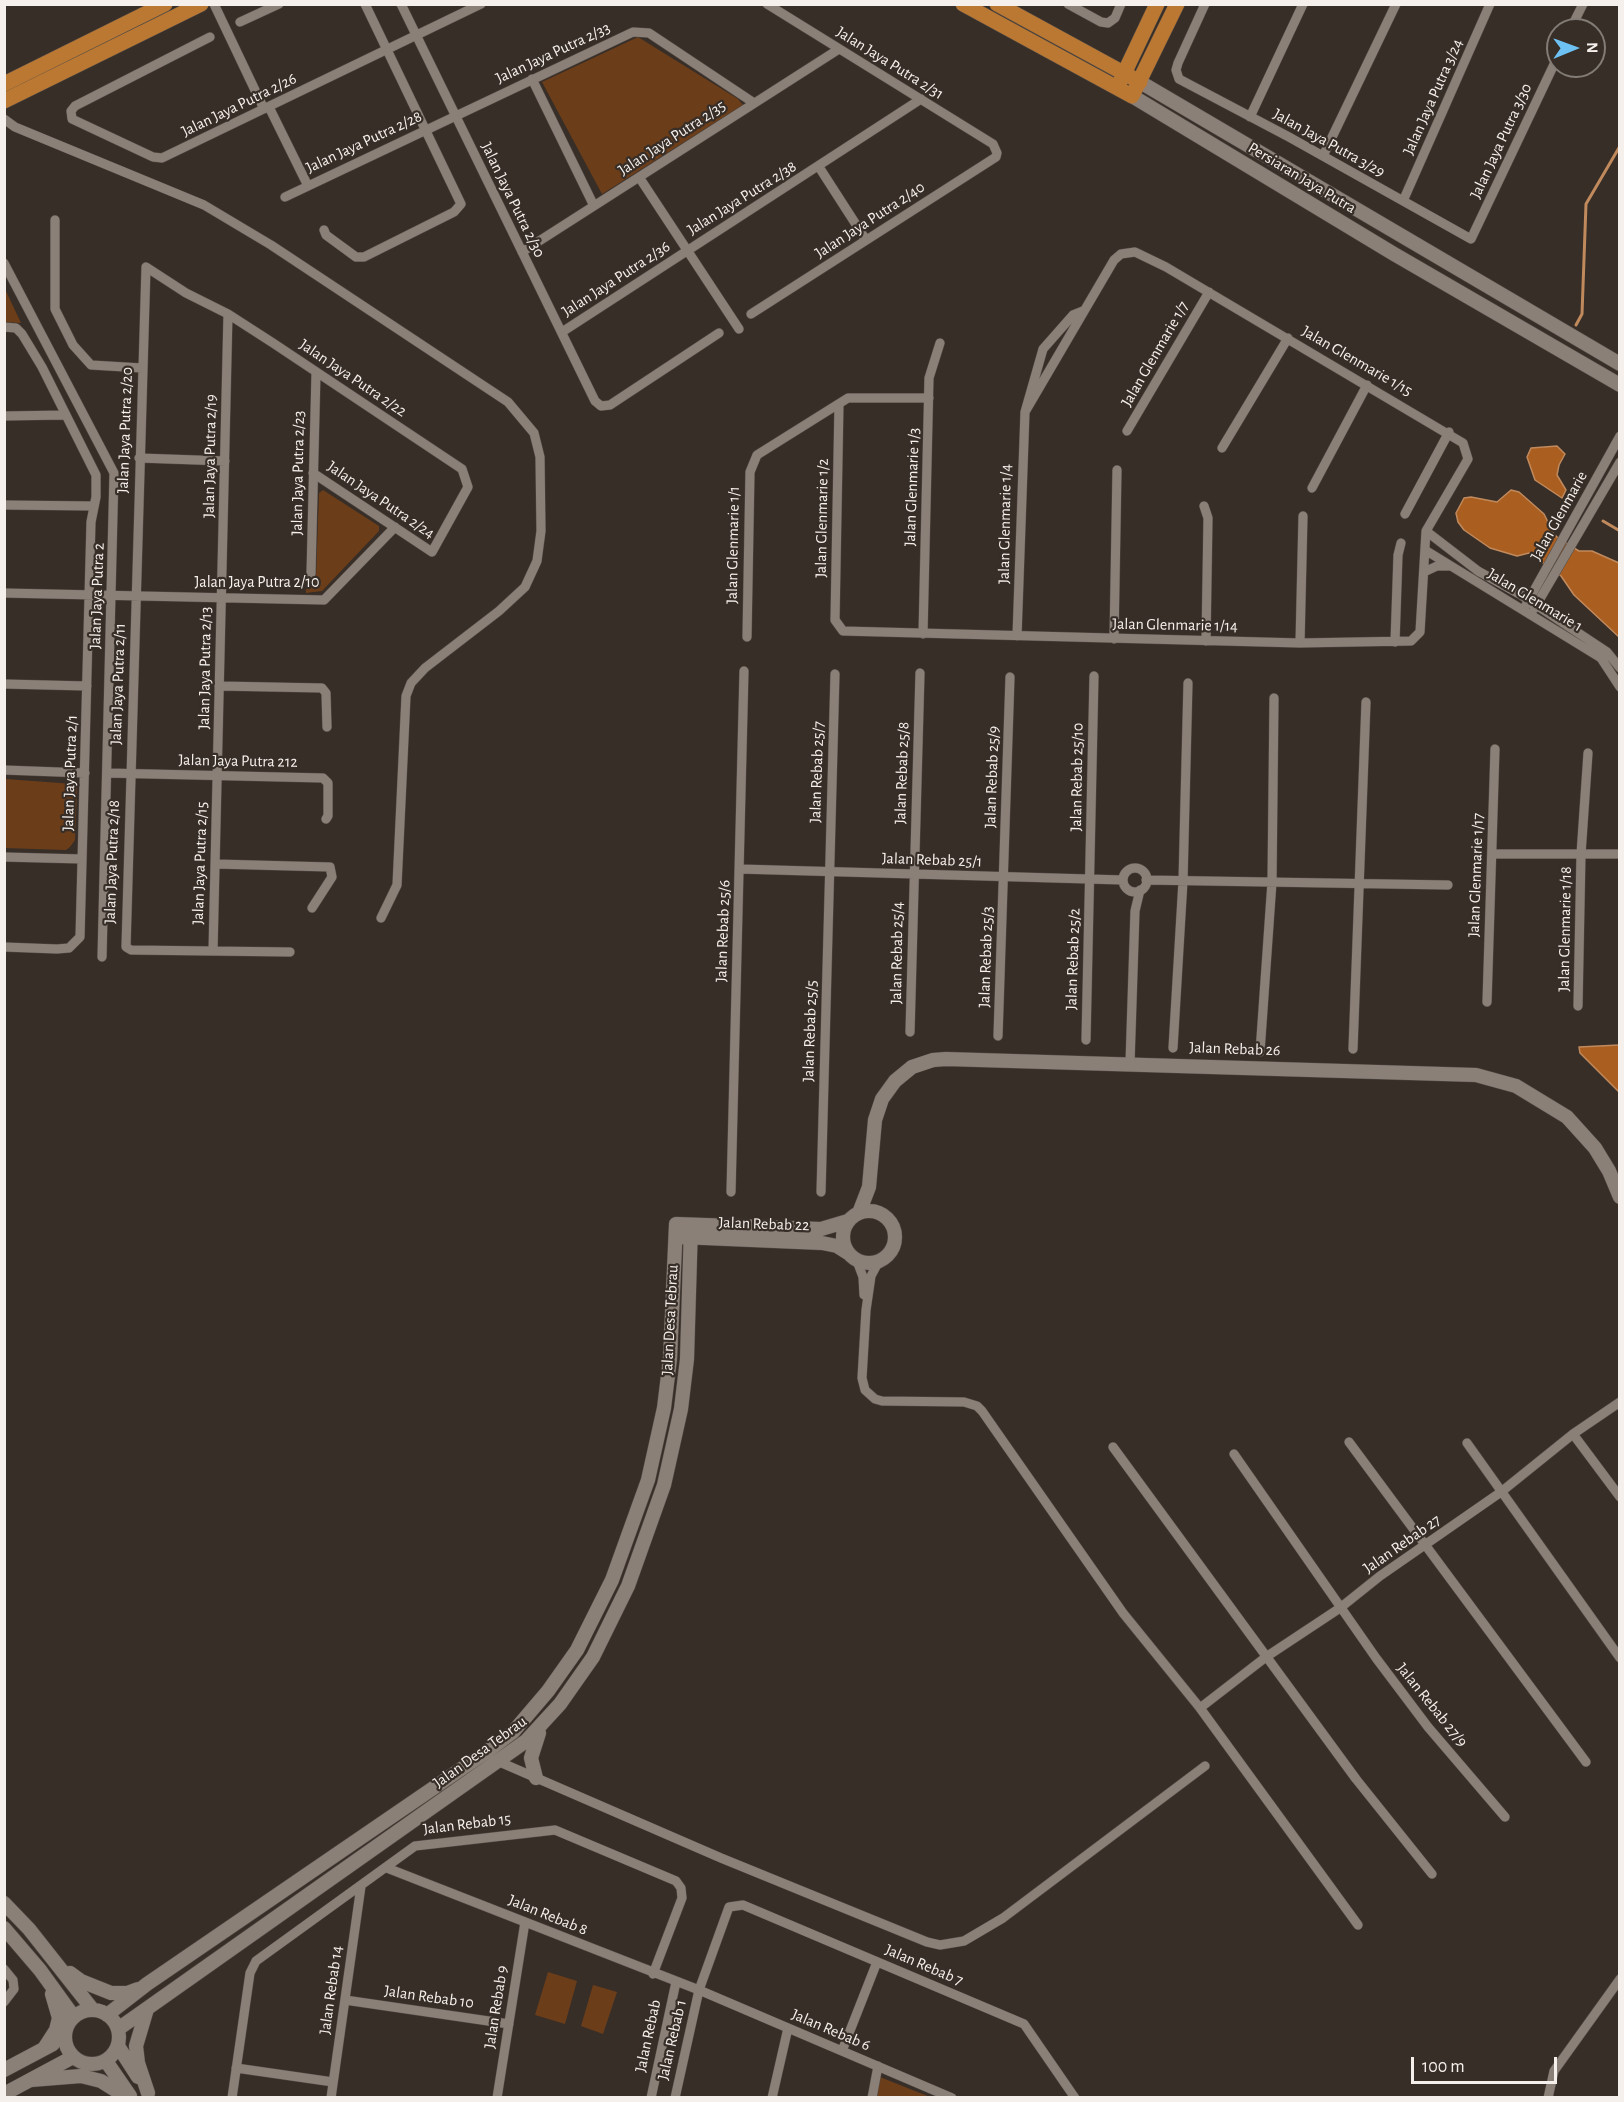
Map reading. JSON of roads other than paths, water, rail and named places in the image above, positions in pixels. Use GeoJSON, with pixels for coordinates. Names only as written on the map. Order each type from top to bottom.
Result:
{"type":"FeatureCollection","features":[{"type":"Feature","properties":{"kind":"main road"},"geometry":{"type":"LineString","coordinates":[[4,84],[165,4]]}},
{"type":"Feature","properties":{"kind":"main road"},"geometry":{"type":"LineString","coordinates":[[4,101],[201,4]]}},
{"type":"Feature","properties":{"kind":"main road","name":"Persiaran Jaya Putra"},"geometry":{"type":"LineString","coordinates":[[963,4],[1132,96]]}},
{"type":"Feature","properties":{"kind":"main road","name":"Persiaran Jaya Putra"},"geometry":{"type":"LineString","coordinates":[[997,4],[1140,82]]}},
{"type":"Feature","properties":{"kind":"main road"},"geometry":{"type":"LineString","coordinates":[[1117,88],[1157,4]]}},
{"type":"Feature","properties":{"kind":"main road"},"geometry":{"type":"LineString","coordinates":[[1132,96],[1177,4]]}},
{"type":"Feature","properties":{"kind":"street"},"geometry":{"type":"LineString","coordinates":[[214,4],[308,186]]}},
{"type":"Feature","properties":{"kind":"street"},"geometry":{"type":"LineString","coordinates":[[240,22],[279,4]]}},
{"type":"Feature","properties":{"kind":"street"},"geometry":{"type":"LineString","coordinates":[[324,230],[326,235],[356,257],[364,257],[454,212],[461,200],[365,4]]}},
{"type":"Feature","properties":{"kind":"street","name":"Jalan Jaya Putra 2/30"},"geometry":{"type":"LineString","coordinates":[[401,4],[596,401],[602,406],[610,405],[719,333]]}},
{"type":"Feature","properties":{"kind":"street","name":"Jalan Jaya Putra 2/26"},"geometry":{"type":"LineString","coordinates":[[210,38],[75,106],[71,111],[72,119],[153,157],[162,158],[481,4]]}},
{"type":"Feature","properties":{"kind":"street","name":"Jalan Jaya Putra 2/31"},"geometry":{"type":"LineString","coordinates":[[767,4],[996,147]]}},
{"type":"Feature","properties":{"kind":"street"},"geometry":{"type":"LineString","coordinates":[[1068,4],[1101,22],[1108,23],[1115,18],[1121,4]]}},
{"type":"Feature","properties":{"kind":"street","name":"Jalan Jaya Putra 3/29"},"geometry":{"type":"LineString","coordinates":[[1205,4],[1176,70],[1179,79],[1471,239]]}},
{"type":"Feature","properties":{"kind":"street"},"geometry":{"type":"LineString","coordinates":[[1251,117],[1304,4]]}},
{"type":"Feature","properties":{"kind":"street"},"geometry":{"type":"LineString","coordinates":[[1323,156],[1396,4]]}},
{"type":"Feature","properties":{"kind":"street","name":"Jalan Jaya Putra 3/24"},"geometry":{"type":"LineString","coordinates":[[1403,201],[1490,4]]}},
{"type":"Feature","properties":{"kind":"street"},"geometry":{"type":"LineString","coordinates":[[1576,18],[1582,4]]}},
{"type":"Feature","properties":{"kind":"street","name":"Jalan Jaya Putra 2/33"},"geometry":{"type":"LineString","coordinates":[[456,116],[633,32],[641,31],[649,33],[754,103]]}},
{"type":"Feature","properties":{"kind":"street","name":"Jalan Jaya Putra 2/35"},"geometry":{"type":"LineString","coordinates":[[522,252],[839,49]]}},
{"type":"Feature","properties":{"kind":"street","name":"Jalan Jaya Putra 3/30"},"geometry":{"type":"LineString","coordinates":[[1471,239],[1548,78]]}},
{"type":"Feature","properties":{"kind":"street"},"geometry":{"type":"LineString","coordinates":[[532,79],[594,206]]}},
{"type":"Feature","properties":{"kind":"street","name":"Persiaran Jaya Putra"},"geometry":{"type":"LineString","coordinates":[[1140,82],[1620,364]]}},
{"type":"Feature","properties":{"kind":"street","name":"Persiaran Jaya Putra"},"geometry":{"type":"LineString","coordinates":[[1132,96],[1394,254],[1615,383]]}},
{"type":"Feature","properties":{"kind":"street","name":"Jalan Jaya Putra 2/38"},"geometry":{"type":"LineString","coordinates":[[686,250],[816,169],[921,99]]}},
{"type":"Feature","properties":{"kind":"street","name":"Jalan Jaya Putra 2/28"},"geometry":{"type":"LineString","coordinates":[[285,196],[456,116]]}},
{"type":"Feature","properties":{"kind":"street"},"geometry":{"type":"LineString","coordinates":[[4,119],[15,127],[204,205],[271,245],[508,402],[534,433],[540,457],[542,531],[537,561],[525,587],[499,611],[425,668],[411,683],[406,696],[398,885],[381,918]]}},
{"type":"Feature","properties":{"kind":"street","name":"Jalan Jaya Putra 2/40"},"geometry":{"type":"LineString","coordinates":[[752,314],[996,157],[996,147]]}},
{"type":"Feature","properties":{"kind":"street"},"geometry":{"type":"LineString","coordinates":[[816,169],[866,240]]}},
{"type":"Feature","properties":{"kind":"street","name":"Jalan Jaya Putra 2/38"},"geometry":{"type":"LineString","coordinates":[[639,177],[739,329]]}},
{"type":"Feature","properties":{"kind":"street"},"geometry":{"type":"LineString","coordinates":[[55,220],[55,309],[73,345],[91,364],[142,368]]}},
{"type":"Feature","properties":{"kind":"street","name":"Jalan Jaya Putra 2/36"},"geometry":{"type":"LineString","coordinates":[[562,332],[686,250]]}},
{"type":"Feature","properties":{"kind":"street","name":"Jalan Glenmarie 1/15"},"geometry":{"type":"LineString","coordinates":[[1083,311],[1114,260],[1130,252],[1143,255],[1449,432],[1463,443],[1468,459],[1426,531],[1425,550]]}},
{"type":"Feature","properties":{"kind":"street","name":"Jalan Jaya Putra 2"},"geometry":{"type":"LineString","coordinates":[[4,263],[114,473],[102,957]]}},
{"type":"Feature","properties":{"kind":"street","name":"Jalan Jaya Putra 2/20"},"geometry":{"type":"LineString","coordinates":[[135,595],[146,267]]}},
{"type":"Feature","properties":{"kind":"street","name":"Jalan Jaya Putra 2/22"},"geometry":{"type":"LineString","coordinates":[[146,267],[186,293],[228,314],[462,469],[468,487],[432,552]]}},
{"type":"Feature","properties":{"kind":"street","name":"Jalan Glenmarie 1/7"},"geometry":{"type":"LineString","coordinates":[[1127,431],[1209,292]]}},
{"type":"Feature","properties":{"kind":"street"},"geometry":{"type":"LineString","coordinates":[[1024,412],[1043,349],[1073,315],[1083,311]]}},
{"type":"Feature","properties":{"kind":"street"},"geometry":{"type":"LineString","coordinates":[[1024,412],[1083,311]]}},
{"type":"Feature","properties":{"kind":"street","name":"Jalan Jaya Putra 2/19"},"geometry":{"type":"LineString","coordinates":[[222,597],[228,314]]}},
{"type":"Feature","properties":{"kind":"street","name":"Jalan Jaya Putra 2/1"},"geometry":{"type":"LineString","coordinates":[[4,327],[16,328],[42,368],[96,475],[91,522],[80,937],[69,948],[4,947]]}},
{"type":"Feature","properties":{"kind":"street"},"geometry":{"type":"LineString","coordinates":[[1222,448],[1288,338]]}},
{"type":"Feature","properties":{"kind":"street","name":"Jalan Glenmarie 1/3"},"geometry":{"type":"LineString","coordinates":[[922,634],[929,378],[940,343]]}},
{"type":"Feature","properties":{"kind":"street","name":"Jalan Jaya Putra 2/23"},"geometry":{"type":"LineString","coordinates":[[311,574],[316,373]]}},
{"type":"Feature","properties":{"kind":"street"},"geometry":{"type":"LineString","coordinates":[[1615,383],[1620,393]]}},
{"type":"Feature","properties":{"kind":"street"},"geometry":{"type":"LineString","coordinates":[[1312,488],[1367,385]]}},
{"type":"Feature","properties":{"kind":"street"},"geometry":{"type":"LineString","coordinates":[[839,404],[856,398],[929,398]]}},
{"type":"Feature","properties":{"kind":"street","name":"Jalan Glenmarie 1/1"},"geometry":{"type":"LineString","coordinates":[[747,636],[750,472],[757,455],[839,404]]}},
{"type":"Feature","properties":{"kind":"street","name":"Jalan Glenmarie 1/2"},"geometry":{"type":"LineString","coordinates":[[839,404],[835,620],[843,631]]}},
{"type":"Feature","properties":{"kind":"street","name":"Jalan Glenmarie 1/4"},"geometry":{"type":"LineString","coordinates":[[1017,636],[1024,412]]}},
{"type":"Feature","properties":{"kind":"street"},"geometry":{"type":"LineString","coordinates":[[4,416],[66,415]]}},
{"type":"Feature","properties":{"kind":"street"},"geometry":{"type":"LineString","coordinates":[[1404,514],[1449,432]]}},
{"type":"Feature","properties":{"kind":"street","name":"Jalan Glenmarie"},"geometry":{"type":"LineString","coordinates":[[1550,574],[1566,534],[1620,436]]}},
{"type":"Feature","properties":{"kind":"street"},"geometry":{"type":"LineString","coordinates":[[140,458],[225,461]]}},
{"type":"Feature","properties":{"kind":"street","name":"Jalan Glenmarie"},"geometry":{"type":"LineString","coordinates":[[1530,608],[1620,462]]}},
{"type":"Feature","properties":{"kind":"street"},"geometry":{"type":"LineString","coordinates":[[1114,639],[1117,471]]}},
{"type":"Feature","properties":{"kind":"street","name":"Jalan Jaya Putra 2/24"},"geometry":{"type":"LineString","coordinates":[[313,473],[432,552]]}},
{"type":"Feature","properties":{"kind":"street"},"geometry":{"type":"LineString","coordinates":[[4,505],[94,506]]}},
{"type":"Feature","properties":{"kind":"street"},"geometry":{"type":"LineString","coordinates":[[1204,506],[1208,518],[1206,641]]}},
{"type":"Feature","properties":{"kind":"street"},"geometry":{"type":"LineString","coordinates":[[1300,643],[1303,516]]}},
{"type":"Feature","properties":{"kind":"street","name":"Jalan Jaya Putra 2/10"},"geometry":{"type":"LineString","coordinates":[[4,593],[324,600],[395,527]]}},
{"type":"Feature","properties":{"kind":"street","name":"Jalan Glenmarie 1"},"geometry":{"type":"LineString","coordinates":[[1426,531],[1478,571],[1601,658],[1620,687]]}},
{"type":"Feature","properties":{"kind":"street"},"geometry":{"type":"LineString","coordinates":[[1395,642],[1398,555],[1401,543]]}},
{"type":"Feature","properties":{"kind":"street","name":"Jalan Glenmarie 1/14"},"geometry":{"type":"LineString","coordinates":[[843,631],[1300,643],[1411,641],[1420,632],[1425,550]]}},
{"type":"Feature","properties":{"kind":"street","name":"Jalan Glenmarie 1"},"geometry":{"type":"LineString","coordinates":[[1425,550],[1472,580],[1530,608],[1607,652],[1620,668]]}},
{"type":"Feature","properties":{"kind":"street"},"geometry":{"type":"LineString","coordinates":[[1424,572],[1437,566],[1450,566]]}},
{"type":"Feature","properties":{"kind":"street"},"geometry":{"type":"LineString","coordinates":[[1472,580],[1478,571]]}},
{"type":"Feature","properties":{"kind":"street","name":"Jalan Jaya Putra 2/11"},"geometry":{"type":"LineString","coordinates":[[130,773],[135,595]]}},
{"type":"Feature","properties":{"kind":"street","name":"Jalan Jaya Putra 2/13"},"geometry":{"type":"LineString","coordinates":[[218,775],[222,597]]}},
{"type":"Feature","properties":{"kind":"street","name":"Jalan Rebab 25/6"},"geometry":{"type":"LineString","coordinates":[[731,1192],[744,671]]}},
{"type":"Feature","properties":{"kind":"street","name":"Jalan Rebab 25/8"},"geometry":{"type":"LineString","coordinates":[[914,874],[920,673]]}},
{"type":"Feature","properties":{"kind":"street","name":"Jalan Rebab 25/7"},"geometry":{"type":"LineString","coordinates":[[830,871],[835,674]]}},
{"type":"Feature","properties":{"kind":"street","name":"Jalan Rebab 25/10"},"geometry":{"type":"LineString","coordinates":[[1090,880],[1094,676]]}},
{"type":"Feature","properties":{"kind":"street","name":"Jalan Rebab 25/9"},"geometry":{"type":"LineString","coordinates":[[1003,878],[1010,677]]}},
{"type":"Feature","properties":{"kind":"street"},"geometry":{"type":"LineString","coordinates":[[1173,1048],[1183,881],[1188,683]]}},
{"type":"Feature","properties":{"kind":"street"},"geometry":{"type":"LineString","coordinates":[[4,684],[87,686]]}},
{"type":"Feature","properties":{"kind":"street"},"geometry":{"type":"LineString","coordinates":[[219,686],[322,688],[326,693],[327,727]]}},
{"type":"Feature","properties":{"kind":"street"},"geometry":{"type":"LineString","coordinates":[[1260,1052],[1272,882],[1274,698]]}},
{"type":"Feature","properties":{"kind":"street"},"geometry":{"type":"LineString","coordinates":[[1353,1048],[1361,884],[1366,702]]}},
{"type":"Feature","properties":{"kind":"street","name":"Jalan Glenmarie 1/17"},"geometry":{"type":"LineString","coordinates":[[1487,1002],[1496,749]]}},
{"type":"Feature","properties":{"kind":"street","name":"Jalan Glenmarie 1/18"},"geometry":{"type":"LineString","coordinates":[[1578,1006],[1581,854],[1588,753]]}},
{"type":"Feature","properties":{"kind":"street"},"geometry":{"type":"LineString","coordinates":[[4,770],[86,773]]}},
{"type":"Feature","properties":{"kind":"street","name":"Jalan Jaya Putra 212"},"geometry":{"type":"LineString","coordinates":[[107,772],[323,778],[328,783],[328,816],[326,819]]}},
{"type":"Feature","properties":{"kind":"street","name":"Jalan Jaya Putra 2/18"},"geometry":{"type":"LineString","coordinates":[[130,773],[124,940],[126,946],[131,950],[213,951]]}},
{"type":"Feature","properties":{"kind":"street","name":"Jalan Jaya Putra 2/15"},"geometry":{"type":"LineString","coordinates":[[213,951],[218,775]]}},
{"type":"Feature","properties":{"kind":"street"},"geometry":{"type":"LineString","coordinates":[[1492,854],[1620,854]]}},
{"type":"Feature","properties":{"kind":"street"},"geometry":{"type":"LineString","coordinates":[[4,857],[82,859]]}},
{"type":"Feature","properties":{"kind":"street"},"geometry":{"type":"LineString","coordinates":[[215,864],[330,867],[332,877],[312,908]]}},
{"type":"Feature","properties":{"kind":"street"},"geometry":{"type":"LineString","coordinates":[[1130,1063],[1135,911],[1140,890],[1146,880],[1144,873],[1137,868],[1129,870],[1123,880],[1129,890],[1135,911]]}},
{"type":"Feature","properties":{"kind":"street","name":"Jalan Rebab 25/1"},"geometry":{"type":"LineString","coordinates":[[740,869],[1123,880]]}},
{"type":"Feature","properties":{"kind":"street","name":"Jalan Rebab 25/5"},"geometry":{"type":"LineString","coordinates":[[821,1192],[830,871]]}},
{"type":"Feature","properties":{"kind":"street","name":"Jalan Rebab 25/4"},"geometry":{"type":"LineString","coordinates":[[910,1032],[914,874]]}},
{"type":"Feature","properties":{"kind":"street","name":"Jalan Rebab 25/3"},"geometry":{"type":"LineString","coordinates":[[998,1036],[1003,878]]}},
{"type":"Feature","properties":{"kind":"street","name":"Jalan Rebab 25/2"},"geometry":{"type":"LineString","coordinates":[[1086,1040],[1090,880]]}},
{"type":"Feature","properties":{"kind":"street"},"geometry":{"type":"LineString","coordinates":[[1146,880],[1448,885]]}},
{"type":"Feature","properties":{"kind":"street"},"geometry":{"type":"LineString","coordinates":[[1129,890],[1140,890]]}},
{"type":"Feature","properties":{"kind":"street"},"geometry":{"type":"LineString","coordinates":[[213,951],[290,952]]}},
{"type":"Feature","properties":{"kind":"street","name":"Jalan Rebab 26"},"geometry":{"type":"LineString","coordinates":[[854,1217],[867,1195],[875,1120],[882,1099],[903,1074],[921,1063],[946,1059],[1456,1072],[1496,1079],[1532,1094],[1566,1117],[1595,1148],[1609,1171],[1620,1197]]}},
{"type":"Feature","properties":{"kind":"street","name":"Jalan Rebab 26"},"geometry":{"type":"LineString","coordinates":[[871,1169],[880,1214]]}},
{"type":"Feature","properties":{"kind":"street"},"geometry":{"type":"LineString","coordinates":[[866,1310],[863,1277],[843,1234],[854,1217],[870,1211],[890,1221],[895,1238],[892,1249],[879,1262],[871,1276],[866,1310],[862,1378],[869,1395],[882,1401],[964,1402],[977,1406],[1123,1613],[1200,1708],[1358,1925]]}},
{"type":"Feature","properties":{"kind":"street","name":"Jalan Rebab 22"},"geometry":{"type":"LineString","coordinates":[[676,1230],[821,1229],[854,1217]]}},
{"type":"Feature","properties":{"kind":"street","name":"Jalan Desa Tebrau"},"geometry":{"type":"LineString","coordinates":[[118,2029],[493,1756],[527,1717],[577,1650],[612,1580],[631,1534],[648,1480],[664,1408],[670,1359],[676,1230]]}},
{"type":"Feature","properties":{"kind":"street","name":"Jalan Rebab 22"},"geometry":{"type":"LineString","coordinates":[[691,1231],[719,1239],[822,1243],[837,1246],[852,1257]]}},
{"type":"Feature","properties":{"kind":"street","name":"Jalan Desa Tebrau"},"geometry":{"type":"LineString","coordinates":[[108,2015],[147,1984],[493,1756],[541,1728],[592,1657],[628,1586],[650,1530],[664,1485],[681,1409],[687,1359],[691,1231]]}},
{"type":"Feature","properties":{"kind":"street"},"geometry":{"type":"LineString","coordinates":[[689,1276],[702,1249],[719,1239]]}},
{"type":"Feature","properties":{"kind":"street"},"geometry":{"type":"LineString","coordinates":[[852,1257],[868,1264],[879,1262]]}},
{"type":"Feature","properties":{"kind":"street","name":"Jalan Rebab 27"},"geometry":{"type":"LineString","coordinates":[[1200,1708],[1266,1657],[1340,1608],[1380,1576],[1425,1547],[1501,1492],[1573,1434],[1620,1402]]}},
{"type":"Feature","properties":{"kind":"street"},"geometry":{"type":"LineString","coordinates":[[1573,1434],[1620,1497]]}},
{"type":"Feature","properties":{"kind":"street"},"geometry":{"type":"LineString","coordinates":[[1349,1442],[1586,1762]]}},
{"type":"Feature","properties":{"kind":"street"},"geometry":{"type":"LineString","coordinates":[[1467,1443],[1620,1658]]}},
{"type":"Feature","properties":{"kind":"street"},"geometry":{"type":"LineString","coordinates":[[1113,1447],[1356,1779],[1432,1874]]}},
{"type":"Feature","properties":{"kind":"street","name":"Jalan Rebab 27/9"},"geometry":{"type":"LineString","coordinates":[[1234,1454],[1340,1608],[1428,1727],[1505,1817]]}},
{"type":"Feature","properties":{"kind":"street"},"geometry":{"type":"LineString","coordinates":[[536,1778],[531,1758],[541,1728]]}},
{"type":"Feature","properties":{"kind":"street"},"geometry":{"type":"LineString","coordinates":[[493,1756],[536,1778],[721,1858],[927,1942],[940,1945],[964,1941],[1004,1918],[1205,1766]]}},
{"type":"Feature","properties":{"kind":"street","name":"Jalan Rebab 15"},"geometry":{"type":"LineString","coordinates":[[232,2097],[250,1973],[256,1961],[290,1934],[387,1868],[415,1846],[555,1830],[676,1881],[681,1888],[682,1898],[653,1974]]}},
{"type":"Feature","properties":{"kind":"street","name":"Jalan Rebab 8"},"geometry":{"type":"LineString","coordinates":[[387,1868],[653,1974],[699,1990]]}},
{"type":"Feature","properties":{"kind":"street","name":"Jalan Rebab 14"},"geometry":{"type":"LineString","coordinates":[[331,2097],[361,1886]]}},
{"type":"Feature","properties":{"kind":"street"},"geometry":{"type":"LineString","coordinates":[[4,1903],[58,1965],[93,2010],[108,2015],[118,2029],[118,2046],[150,2095]]}},
{"type":"Feature","properties":{"kind":"street","name":"Jalan Rebab 7"},"geometry":{"type":"LineString","coordinates":[[729,1907],[743,1905],[1024,2024],[1075,2097]]}},
{"type":"Feature","properties":{"kind":"street","name":"Jalan Rebab 1"},"geometry":{"type":"LineString","coordinates":[[675,2097],[699,1990],[729,1907]]}},
{"type":"Feature","properties":{"kind":"street","name":"Jalan Rebab 9"},"geometry":{"type":"LineString","coordinates":[[497,2097],[525,1922]]}},
{"type":"Feature","properties":{"kind":"street"},"geometry":{"type":"LineString","coordinates":[[4,1928],[40,1970],[74,2017]]}},
{"type":"Feature","properties":{"kind":"street"},"geometry":{"type":"LineString","coordinates":[[842,2051],[877,1962]]}},
{"type":"Feature","properties":{"kind":"street"},"geometry":{"type":"LineString","coordinates":[[58,1965],[81,1981],[111,1993],[127,1993],[147,1984]]}},
{"type":"Feature","properties":{"kind":"street"},"geometry":{"type":"LineString","coordinates":[[4,1969],[13,1980],[14,1989],[4,2002]]}},
{"type":"Feature","properties":{"kind":"street"},"geometry":{"type":"LineString","coordinates":[[40,1970],[59,2013],[56,2031],[45,2047]]}},
{"type":"Feature","properties":{"kind":"street"},"geometry":{"type":"LineString","coordinates":[[1548,2097],[1554,2071],[1619,1980]]}},
{"type":"Feature","properties":{"kind":"street","name":"Jalan Rebab"},"geometry":{"type":"LineString","coordinates":[[651,2097],[676,1982]]}},
{"type":"Feature","properties":{"kind":"street","name":"Jalan Rebab 6"},"geometry":{"type":"LineString","coordinates":[[699,1990],[952,2097]]}},
{"type":"Feature","properties":{"kind":"street","name":"Jalan Rebab 10"},"geometry":{"type":"LineString","coordinates":[[345,2000],[509,2024]]}},
{"type":"Feature","properties":{"kind":"street"},"geometry":{"type":"LineString","coordinates":[[147,2009],[136,2046],[138,2063],[150,2095]]}},
{"type":"Feature","properties":{"kind":"street"},"geometry":{"type":"LineString","coordinates":[[93,2010],[74,2017],[67,2027],[65,2039],[73,2057],[89,2065],[106,2061],[118,2046]]}},
{"type":"Feature","properties":{"kind":"street"},"geometry":{"type":"LineString","coordinates":[[772,2097],[788,2028]]}},
{"type":"Feature","properties":{"kind":"street"},"geometry":{"type":"LineString","coordinates":[[4,2070],[45,2047],[65,2039]]}},
{"type":"Feature","properties":{"kind":"street"},"geometry":{"type":"LineString","coordinates":[[4,2094],[73,2057]]}},
{"type":"Feature","properties":{"kind":"street"},"geometry":{"type":"LineString","coordinates":[[106,2061],[129,2097]]}},
{"type":"Feature","properties":{"kind":"street"},"geometry":{"type":"LineString","coordinates":[[872,2097],[878,2066]]}},
{"type":"Feature","properties":{"kind":"street"},"geometry":{"type":"LineString","coordinates":[[236,2068],[333,2082]]}},
{"type":"Feature","properties":{"kind":"street"},"geometry":{"type":"LineString","coordinates":[[31,2080],[70,2075],[91,2078],[129,2097]]}},
{"type":"Feature","properties":{"kind":"waterway"},"geometry":{"type":"LineString","coordinates":[[1576,325],[1582,314],[1586,204],[1620,146]]}},
{"type":"Feature","properties":{"kind":"waterway"},"geometry":{"type":"LineString","coordinates":[[1603,521],[1620,531]]}}]}
